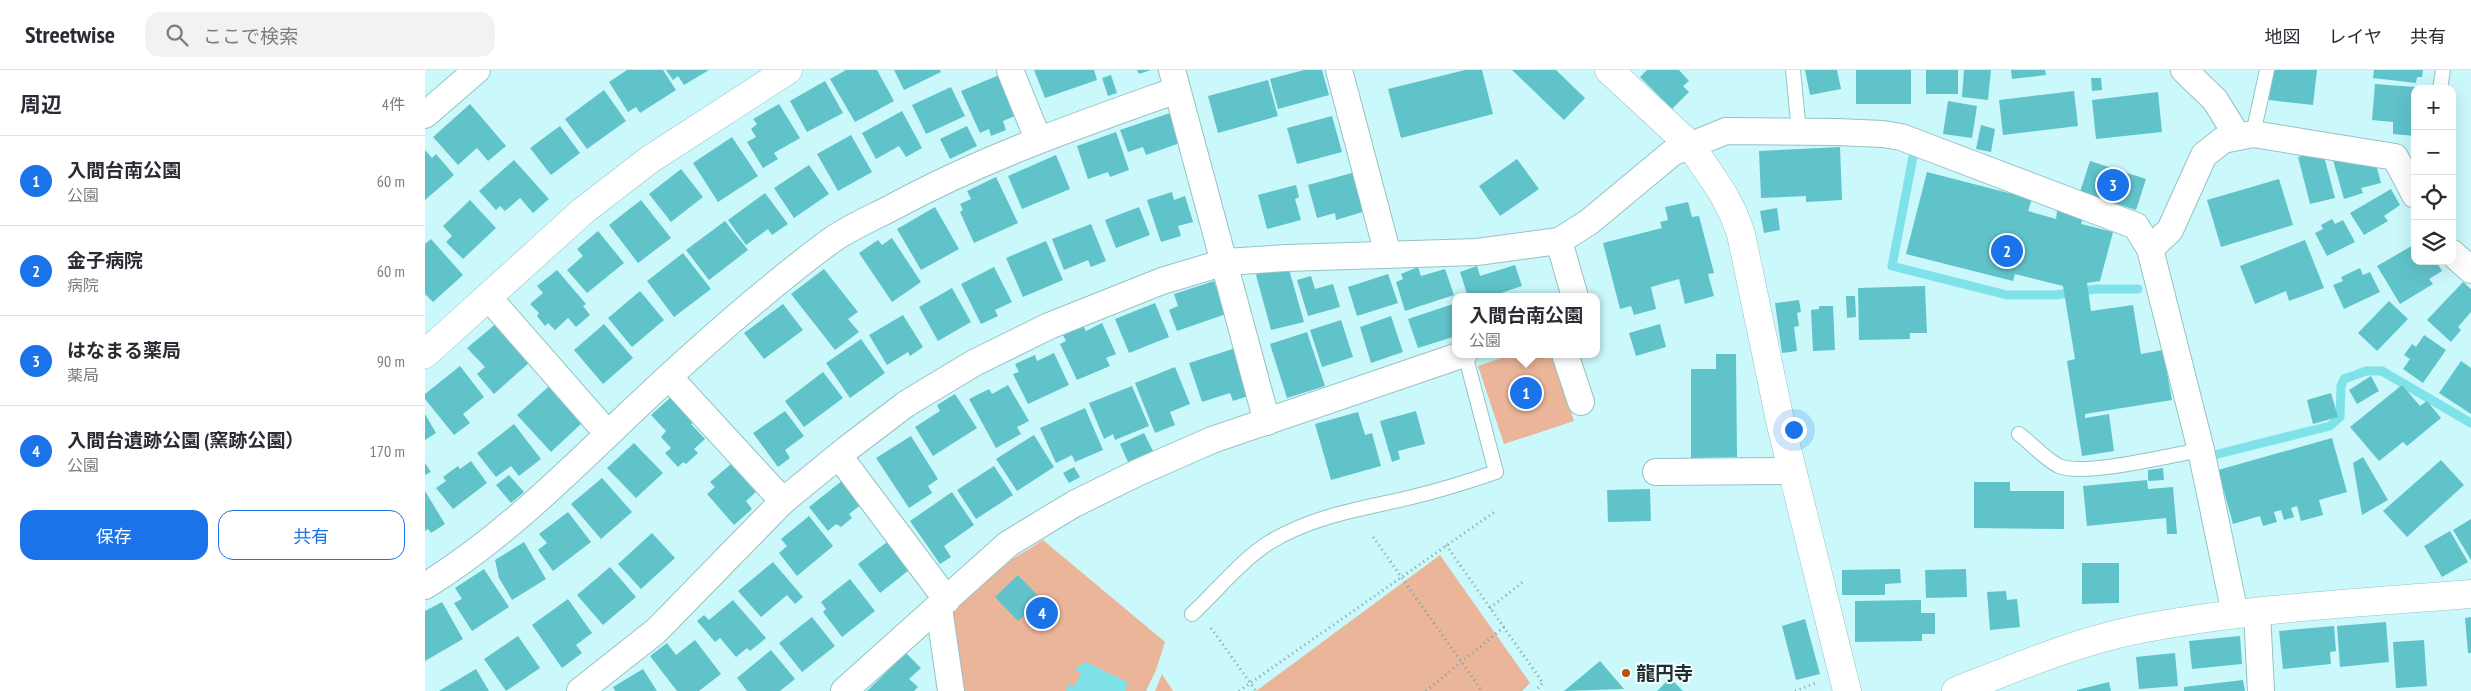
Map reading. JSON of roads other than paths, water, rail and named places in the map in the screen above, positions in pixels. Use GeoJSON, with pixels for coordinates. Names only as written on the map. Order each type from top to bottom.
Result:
{"type":"FeatureCollection","features":[{"type":"Feature","properties":{"kind":"street"},"geometry":{"type":"LineString","coordinates":[[425,115],[477,70]]}},
{"type":"Feature","properties":{"kind":"street"},"geometry":{"type":"LineString","coordinates":[[428,344],[488,297],[583,211],[649,160],[788,70]]}},
{"type":"Feature","properties":{"kind":"street"},"geometry":{"type":"LineString","coordinates":[[1010,70],[1038,139]]}},
{"type":"Feature","properties":{"kind":"street"},"geometry":{"type":"LineString","coordinates":[[1339,70],[1388,255]]}},
{"type":"Feature","properties":{"kind":"street"},"geometry":{"type":"LineString","coordinates":[[1609,70],[1691,146],[1733,212],[1741,234],[1792,471],[1847,691]]}},
{"type":"Feature","properties":{"kind":"street"},"geometry":{"type":"LineString","coordinates":[[2184,70],[2215,100],[2246,135]]}},
{"type":"Feature","properties":{"kind":"street"},"geometry":{"type":"LineString","coordinates":[[425,586],[461,564],[530,508],[752,302],[831,240],[938,182],[1174,80],[1267,422]]}},
{"type":"Feature","properties":{"kind":"street"},"geometry":{"type":"LineString","coordinates":[[579,691],[656,631],[783,501],[839,456],[906,404],[974,363],[1049,326],[1162,281],[1225,262],[1477,252],[1559,241],[1589,222],[1672,154],[1726,131],[1883,134],[1901,137],[2136,226],[2150,249],[2201,450],[2246,613],[2261,691]]}},
{"type":"Feature","properties":{"kind":"street"},"geometry":{"type":"LineString","coordinates":[[2150,249],[2170,230],[2204,155],[2223,140],[2246,135],[2395,157],[2411,187]]}},
{"type":"Feature","properties":{"kind":"street"},"geometry":{"type":"LineString","coordinates":[[1559,241],[1574,293]]}},
{"type":"Feature","properties":{"kind":"street"},"geometry":{"type":"LineString","coordinates":[[2456,257],[2471,270]]}},
{"type":"Feature","properties":{"kind":"street"},"geometry":{"type":"LineString","coordinates":[[488,297],[608,434]]}},
{"type":"Feature","properties":{"kind":"street"},"geometry":{"type":"LineString","coordinates":[[843,691],[943,604],[1008,544],[1074,504],[1139,472],[1212,440],[1453,358]]}},
{"type":"Feature","properties":{"kind":"street"},"geometry":{"type":"LineString","coordinates":[[1566,358],[1581,402]]}},
{"type":"Feature","properties":{"kind":"street"},"geometry":{"type":"LineString","coordinates":[[669,377],[783,501]]}},
{"type":"Feature","properties":{"kind":"street"},"geometry":{"type":"LineString","coordinates":[[839,456],[943,604],[951,691]]}},
{"type":"Feature","properties":{"kind":"street"},"geometry":{"type":"LineString","coordinates":[[1656,472],[1792,471]]}},
{"type":"Feature","properties":{"kind":"street"},"geometry":{"type":"LineString","coordinates":[[1956,691],[2071,647],[2135,630],[2246,613],[2471,594]]}},
{"type":"Feature","properties":{"kind":"lane"},"geometry":{"type":"LineString","coordinates":[[1793,70],[1799,132]]}},
{"type":"Feature","properties":{"kind":"lane"},"geometry":{"type":"LineString","coordinates":[[2246,135],[2267,70]]}},
{"type":"Feature","properties":{"kind":"lane"},"geometry":{"type":"LineString","coordinates":[[2440,85],[2443,70]]}},
{"type":"Feature","properties":{"kind":"lane"},"geometry":{"type":"LineString","coordinates":[[1195,611],[1249,558],[1269,543],[1303,525],[1323,517],[1408,498],[1496,472],[1466,358]]}},
{"type":"Feature","properties":{"kind":"lane"},"geometry":{"type":"LineString","coordinates":[[2019,434],[2054,462],[2074,469],[2093,468],[2201,450]]}},
{"type":"Feature","properties":{"kind":"water"},"geometry":{"type":"Polygon","coordinates":[[[1086,662],[1127,682],[1126,691],[1066,691],[1069,684],[1075,686],[1081,673],[1074,669],[1086,662]]]}},
{"type":"Feature","properties":{"kind":"waterway"},"geometry":{"type":"LineString","coordinates":[[1913,157],[1892,266],[2007,295],[2055,295],[2096,289],[2138,289]]}},
{"type":"Feature","properties":{"kind":"waterway"},"geometry":{"type":"LineString","coordinates":[[2214,455],[2330,426],[2340,417],[2341,386],[2344,379],[2366,371],[2382,371],[2471,423]]}},
{"type":"Feature","properties":{"kind":"place","name":"はなまる薬局"},"geometry":{"type":"Point","coordinates":[2113,185]}},
{"type":"Feature","properties":{"kind":"place","name":"金子病院"},"geometry":{"type":"Point","coordinates":[2007,251]}},
{"type":"Feature","properties":{"kind":"place","name":"入間台南公園"},"geometry":{"type":"Point","coordinates":[1526,393]}},
{"type":"Feature","properties":{"kind":"place","name":"入間台遺跡公園 (窯跡公園）"},"geometry":{"type":"Point","coordinates":[1042,613]}},
{"type":"Feature","properties":{"kind":"place","name":"龍円寺"},"geometry":{"type":"Point","coordinates":[1626,673]}}]}
